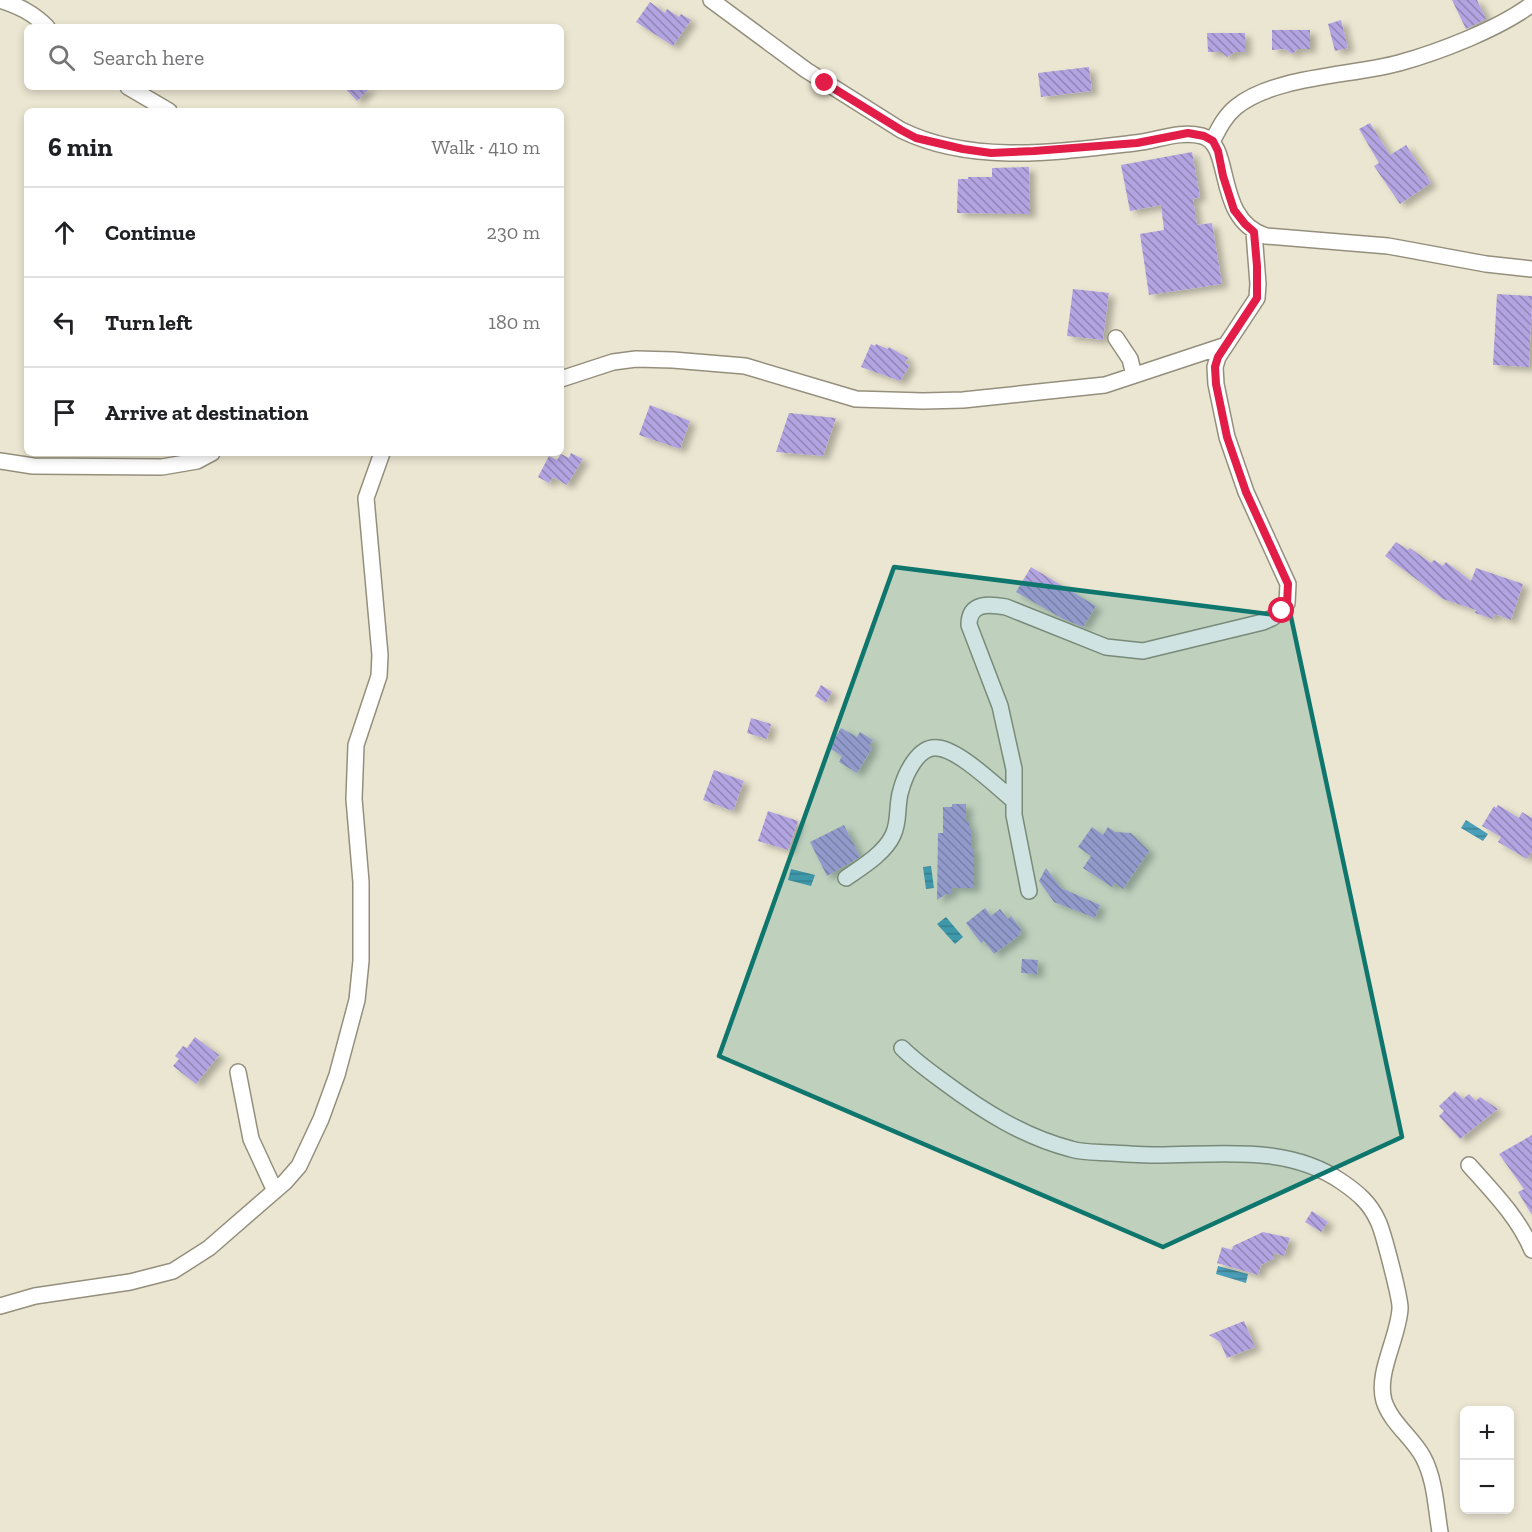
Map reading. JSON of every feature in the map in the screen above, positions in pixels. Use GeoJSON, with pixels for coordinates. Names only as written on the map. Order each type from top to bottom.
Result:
{"type":"FeatureCollection","features":[{"type":"Feature","properties":{"kind":"street"},"geometry":{"type":"LineString","coordinates":[[0,0],[16,5],[34,15],[44,24]]}},
{"type":"Feature","properties":{"kind":"street"},"geometry":{"type":"LineString","coordinates":[[711,0],[806,70],[916,138],[991,153],[1144,142],[1188,133],[1204,136],[1213,141],[1218,151],[1234,210],[1254,232],[1266,236],[1388,246],[1486,264],[1532,269]]}},
{"type":"Feature","properties":{"kind":"street"},"geometry":{"type":"LineString","coordinates":[[1213,141],[1227,116],[1252,97],[1290,84],[1374,69],[1410,59],[1486,29],[1517,15],[1532,4]]}},
{"type":"Feature","properties":{"kind":"street"},"geometry":{"type":"LineString","coordinates":[[133,90],[164,108]]}},
{"type":"Feature","properties":{"kind":"street"},"geometry":{"type":"LineString","coordinates":[[1029,891],[1020,854],[1013,800],[1014,769],[1000,706],[969,625],[969,616],[974,610],[982,606],[1006,607],[1106,647],[1130,651],[1156,649],[1263,622],[1282,611],[1287,603],[1288,584],[1246,492],[1227,437],[1215,376],[1218,357],[1223,346],[1257,298],[1254,232]]}},
{"type":"Feature","properties":{"kind":"street"},"geometry":{"type":"LineString","coordinates":[[1116,338],[1130,359],[1134,375]]}},
{"type":"Feature","properties":{"kind":"street"},"geometry":{"type":"LineString","coordinates":[[564,378],[613,362],[636,359],[673,360],[745,366],[856,399],[923,401],[986,398],[1104,386],[1223,346]]}},
{"type":"Feature","properties":{"kind":"street"},"geometry":{"type":"LineString","coordinates":[[0,461],[33,466],[162,467],[197,461],[206,456]]}},
{"type":"Feature","properties":{"kind":"street"},"geometry":{"type":"LineString","coordinates":[[0,1306],[35,1296],[130,1282],[173,1271],[209,1248],[275,1191],[299,1166],[321,1119],[337,1075],[357,1000],[361,961],[362,882],[354,799],[356,745],[379,676],[380,655],[366,498],[381,456]]}},
{"type":"Feature","properties":{"kind":"street"},"geometry":{"type":"LineString","coordinates":[[846,878],[888,844],[898,822],[902,785],[922,752],[938,748],[960,756],[1013,800]]}},
{"type":"Feature","properties":{"kind":"street"},"geometry":{"type":"LineString","coordinates":[[902,1048],[913,1059],[976,1106],[1050,1143],[1074,1150],[1112,1153],[1260,1154],[1289,1159],[1332,1174],[1369,1203],[1380,1223],[1400,1307],[1393,1344],[1382,1379],[1385,1404],[1424,1459],[1431,1480],[1440,1532]]}},
{"type":"Feature","properties":{"kind":"street"},"geometry":{"type":"LineString","coordinates":[[238,1072],[251,1139],[275,1191]]}},
{"type":"Feature","properties":{"kind":"street"},"geometry":{"type":"LineString","coordinates":[[1469,1166],[1504,1204],[1524,1232],[1532,1251]]}},
{"type":"Feature","properties":{"kind":"highlighted area"},"geometry":{"type":"Polygon","coordinates":[[[894,567],[1291,617],[1402,1137],[1163,1247],[719,1056],[894,567]]]}},
{"type":"Feature","properties":{"kind":"water"},"geometry":{"type":"Polygon","coordinates":[[[1466,820],[1488,834],[1483,841],[1461,828],[1466,820]]]}},
{"type":"Feature","properties":{"kind":"water"},"geometry":{"type":"Polygon","coordinates":[[[931,866],[934,888],[926,889],[923,867],[931,866]]]}},
{"type":"Feature","properties":{"kind":"water"},"geometry":{"type":"Polygon","coordinates":[[[791,869],[815,875],[811,886],[788,880],[791,869]]]}},
{"type":"Feature","properties":{"kind":"water"},"geometry":{"type":"Polygon","coordinates":[[[946,917],[963,937],[955,944],[937,924],[946,917]]]}},
{"type":"Feature","properties":{"kind":"water"},"geometry":{"type":"Polygon","coordinates":[[[1218,1266],[1248,1274],[1246,1283],[1216,1274],[1218,1266]]]}},
{"type":"Feature","properties":{"kind":"building"},"geometry":{"type":"Polygon","coordinates":[[[1452,0],[1477,0],[1486,19],[1466,29],[1452,0]]]}},
{"type":"Feature","properties":{"kind":"building"},"geometry":{"type":"Polygon","coordinates":[[[650,2],[665,13],[667,9],[679,17],[681,14],[691,20],[673,46],[636,22],[650,2]]]}},
{"type":"Feature","properties":{"kind":"building"},"geometry":{"type":"Polygon","coordinates":[[[1341,20],[1348,48],[1335,51],[1328,24],[1341,20]]]}},
{"type":"Feature","properties":{"kind":"building"},"geometry":{"type":"Polygon","coordinates":[[[1272,30],[1310,30],[1310,49],[1298,49],[1292,54],[1285,49],[1272,50],[1272,30]]]}},
{"type":"Feature","properties":{"kind":"building"},"geometry":{"type":"Polygon","coordinates":[[[1207,33],[1245,33],[1245,52],[1235,52],[1227,57],[1221,52],[1208,52],[1207,33]]]}},
{"type":"Feature","properties":{"kind":"building"},"geometry":{"type":"Polygon","coordinates":[[[1089,67],[1092,91],[1041,97],[1038,73],[1089,67]]]}},
{"type":"Feature","properties":{"kind":"building"},"geometry":{"type":"Polygon","coordinates":[[[347,90],[368,90],[357,101],[347,90]]]}},
{"type":"Feature","properties":{"kind":"building"},"geometry":{"type":"Polygon","coordinates":[[[1370,123],[1390,155],[1406,145],[1431,183],[1400,204],[1374,166],[1379,163],[1359,129],[1370,123]]]}},
{"type":"Feature","properties":{"kind":"building"},"geometry":{"type":"Polygon","coordinates":[[[1192,152],[1200,197],[1193,199],[1197,225],[1212,223],[1222,284],[1149,295],[1140,234],[1164,230],[1161,205],[1130,211],[1121,165],[1192,152]]]}},
{"type":"Feature","properties":{"kind":"building"},"geometry":{"type":"Polygon","coordinates":[[[1029,167],[1030,214],[957,213],[958,179],[992,177],[992,168],[1029,167]]]}},
{"type":"Feature","properties":{"kind":"building"},"geometry":{"type":"Polygon","coordinates":[[[1073,289],[1109,293],[1103,340],[1067,336],[1073,289]]]}},
{"type":"Feature","properties":{"kind":"building"},"geometry":{"type":"Polygon","coordinates":[[[1497,294],[1532,296],[1529,367],[1493,365],[1497,294]]]}},
{"type":"Feature","properties":{"kind":"building"},"geometry":{"type":"Polygon","coordinates":[[[871,344],[888,349],[889,347],[908,358],[905,363],[910,365],[900,381],[861,367],[871,344]]]}},
{"type":"Feature","properties":{"kind":"building"},"geometry":{"type":"Polygon","coordinates":[[[650,405],[690,421],[680,449],[639,435],[650,405]]]}},
{"type":"Feature","properties":{"kind":"building"},"geometry":{"type":"Polygon","coordinates":[[[789,413],[836,418],[823,456],[776,452],[789,413]]]}},
{"type":"Feature","properties":{"kind":"building"},"geometry":{"type":"Polygon","coordinates":[[[571,453],[583,459],[567,485],[553,477],[549,483],[538,477],[549,456],[557,460],[560,456],[569,458],[571,453]]]}},
{"type":"Feature","properties":{"kind":"building"},"geometry":{"type":"Polygon","coordinates":[[[1396,542],[1408,550],[1410,548],[1431,563],[1434,560],[1443,566],[1446,562],[1471,581],[1476,568],[1523,584],[1511,620],[1495,614],[1493,619],[1475,613],[1476,610],[1443,599],[1385,556],[1396,542]]]}},
{"type":"Feature","properties":{"kind":"building"},"geometry":{"type":"Polygon","coordinates":[[[1031,567],[1096,606],[1083,627],[1063,619],[1016,592],[1031,567]]]}},
{"type":"Feature","properties":{"kind":"building"},"geometry":{"type":"Polygon","coordinates":[[[821,685],[832,692],[826,703],[815,696],[821,685]]]}},
{"type":"Feature","properties":{"kind":"building"},"geometry":{"type":"Polygon","coordinates":[[[751,718],[771,724],[767,739],[747,733],[751,718]]]}},
{"type":"Feature","properties":{"kind":"building"},"geometry":{"type":"Polygon","coordinates":[[[841,728],[857,737],[860,732],[873,740],[869,746],[872,748],[857,773],[839,762],[842,756],[829,748],[841,728]]]}},
{"type":"Feature","properties":{"kind":"building"},"geometry":{"type":"Polygon","coordinates":[[[714,770],[744,781],[733,811],[703,800],[714,770]]]}},
{"type":"Feature","properties":{"kind":"building"},"geometry":{"type":"Polygon","coordinates":[[[952,804],[966,804],[966,822],[969,822],[969,829],[971,829],[971,849],[974,849],[974,888],[951,888],[951,894],[946,894],[937,900],[938,833],[943,833],[943,807],[952,807],[952,804]]]}},
{"type":"Feature","properties":{"kind":"building"},"geometry":{"type":"Polygon","coordinates":[[[1498,805],[1519,818],[1522,812],[1532,818],[1532,851],[1527,859],[1498,842],[1501,837],[1482,826],[1494,806],[1496,808],[1498,805]]]}},
{"type":"Feature","properties":{"kind":"building"},"geometry":{"type":"Polygon","coordinates":[[[768,811],[798,821],[788,850],[758,841],[768,811]]]}},
{"type":"Feature","properties":{"kind":"building"},"geometry":{"type":"Polygon","coordinates":[[[844,825],[860,857],[827,876],[810,842],[844,825]]]}},
{"type":"Feature","properties":{"kind":"building"},"geometry":{"type":"Polygon","coordinates":[[[1092,827],[1103,835],[1108,827],[1115,832],[1131,833],[1149,851],[1123,889],[1115,883],[1112,887],[1083,868],[1091,856],[1078,847],[1092,827]]]}},
{"type":"Feature","properties":{"kind":"building"},"geometry":{"type":"Polygon","coordinates":[[[1046,868],[1061,888],[1100,905],[1095,918],[1054,902],[1039,881],[1046,868]]]}},
{"type":"Feature","properties":{"kind":"building"},"geometry":{"type":"Polygon","coordinates":[[[985,908],[991,916],[1000,909],[1008,919],[1011,916],[1021,929],[1020,935],[994,954],[984,941],[981,943],[966,923],[985,908]]]}},
{"type":"Feature","properties":{"kind":"building"},"geometry":{"type":"Polygon","coordinates":[[[1022,959],[1038,960],[1037,974],[1021,973],[1022,959]]]}},
{"type":"Feature","properties":{"kind":"building"},"geometry":{"type":"Polygon","coordinates":[[[195,1037],[219,1055],[196,1084],[173,1066],[179,1059],[175,1056],[183,1046],[187,1048],[195,1037]]]}},
{"type":"Feature","properties":{"kind":"building"},"geometry":{"type":"Polygon","coordinates":[[[1455,1091],[1463,1099],[1469,1094],[1476,1101],[1480,1097],[1498,1109],[1460,1139],[1439,1116],[1444,1111],[1439,1106],[1455,1091]]]}},
{"type":"Feature","properties":{"kind":"building"},"geometry":{"type":"Polygon","coordinates":[[[1532,1135],[1532,1215],[1518,1192],[1524,1189],[1499,1154],[1532,1135]]]}},
{"type":"Feature","properties":{"kind":"building"},"geometry":{"type":"Polygon","coordinates":[[[1312,1211],[1328,1222],[1321,1232],[1305,1222],[1312,1211]]]}},
{"type":"Feature","properties":{"kind":"building"},"geometry":{"type":"Polygon","coordinates":[[[1263,1232],[1290,1238],[1284,1256],[1274,1253],[1273,1259],[1261,1265],[1258,1275],[1217,1263],[1222,1247],[1232,1250],[1233,1246],[1263,1232]]]}},
{"type":"Feature","properties":{"kind":"building"},"geometry":{"type":"Polygon","coordinates":[[[1244,1321],[1255,1347],[1227,1358],[1220,1342],[1209,1335],[1244,1321]]]}},
{"type":"Feature","properties":{"kind":"route"},"geometry":{"type":"LineString","coordinates":[[825,83],[916,138],[963,149],[991,153],[1083,148],[1151,141],[1188,133],[1204,136],[1213,141],[1218,151],[1234,210],[1254,232],[1258,284],[1257,298],[1223,346],[1218,357],[1215,367],[1216,384],[1236,467],[1288,584],[1287,603],[1282,611]]}}]}
